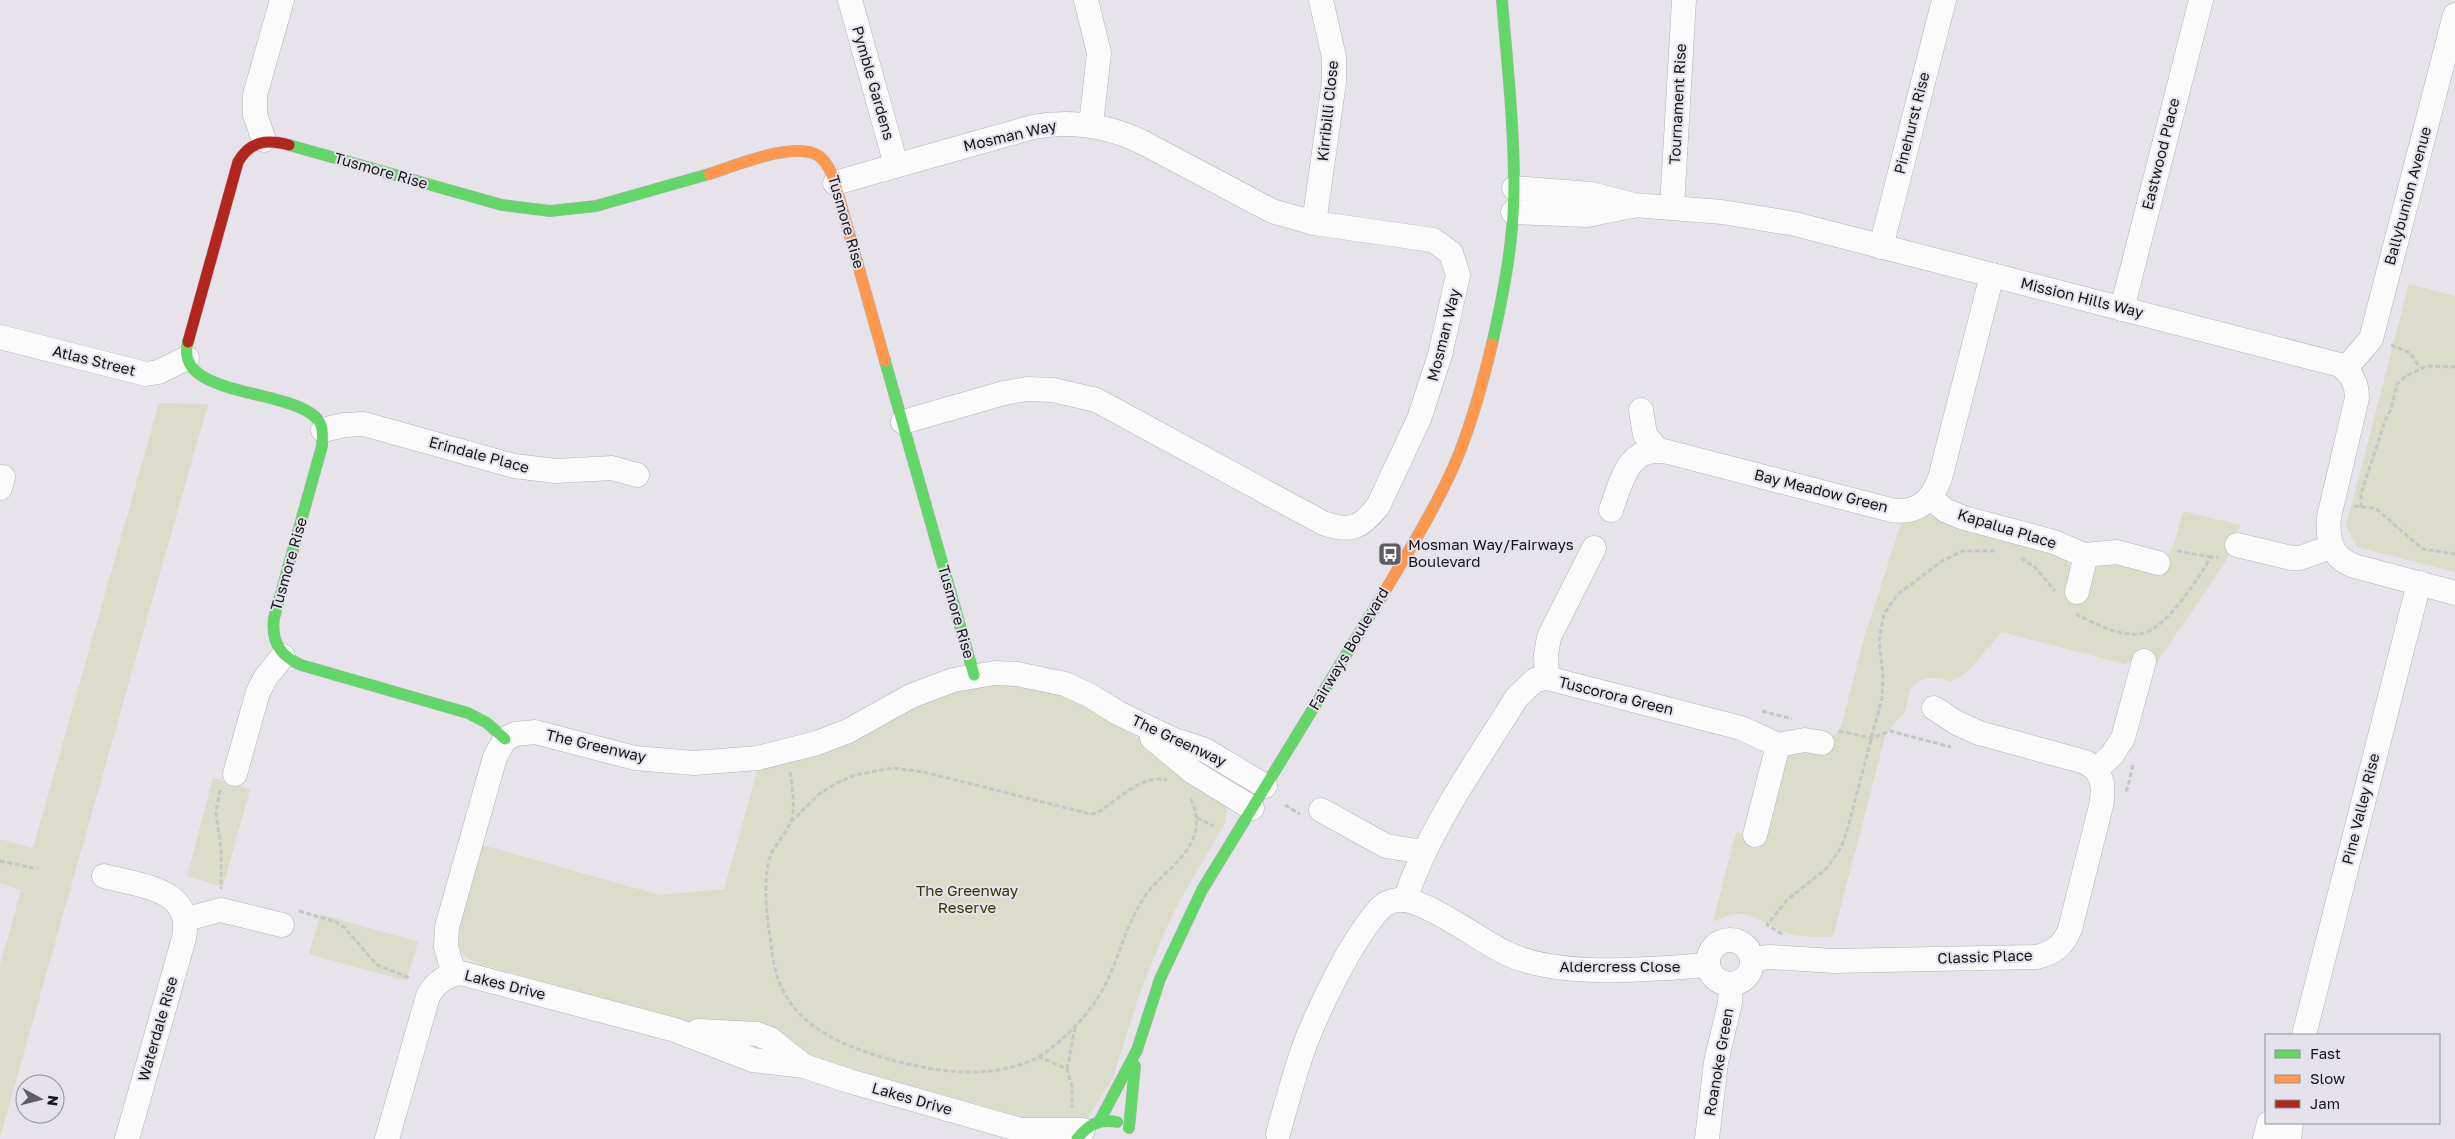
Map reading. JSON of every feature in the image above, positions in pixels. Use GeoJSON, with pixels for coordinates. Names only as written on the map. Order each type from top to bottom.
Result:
{"type":"FeatureCollection","features":[{"type":"Feature","properties":{"kind":"street"},"geometry":{"type":"LineString","coordinates":[[282,0],[255,94],[255,116],[264,140],[246,149],[239,157],[235,168],[188,337],[187,358],[192,368],[207,378],[308,410],[320,422],[323,430]]}},
{"type":"Feature","properties":{"kind":"street","name":"Pymble Gardens"},"geometry":{"type":"LineString","coordinates":[[850,0],[896,165]]}},
{"type":"Feature","properties":{"kind":"street"},"geometry":{"type":"LineString","coordinates":[[1086,0],[1099,53],[1092,125]]}},
{"type":"Feature","properties":{"kind":"street","name":"Kirribilli Close"},"geometry":{"type":"LineString","coordinates":[[1314,222],[1334,82],[1334,57],[1321,0]]}},
{"type":"Feature","properties":{"kind":"street","name":"Fairways Boulevard"},"geometry":{"type":"LineString","coordinates":[[1489,0],[1501,29],[1506,50]]}},
{"type":"Feature","properties":{"kind":"street","name":"Fairways Boulevard"},"geometry":{"type":"LineString","coordinates":[[1129,1128],[1136,1050],[1160,979],[1176,943],[1202,890],[1413,544],[1458,456],[1479,397],[1502,302],[1513,212],[1513,129],[1502,0]]}},
{"type":"Feature","properties":{"kind":"street","name":"Tournament Rise"},"geometry":{"type":"LineString","coordinates":[[1672,207],[1684,0]]}},
{"type":"Feature","properties":{"kind":"street","name":"Pinehurst Rise"},"geometry":{"type":"LineString","coordinates":[[1881,247],[1944,0]]}},
{"type":"Feature","properties":{"kind":"street","name":"Eastwood Place"},"geometry":{"type":"LineString","coordinates":[[2122,308],[2201,0]]}},
{"type":"Feature","properties":{"kind":"street","name":"Ballybunion Avenue"},"geometry":{"type":"LineString","coordinates":[[2346,369],[2371,338],[2451,44],[2455,15]]}},
{"type":"Feature","properties":{"kind":"street","name":"Mosman Way"},"geometry":{"type":"LineString","coordinates":[[836,183],[1033,127],[1054,123],[1092,125],[1122,132],[1272,211],[1314,222],[1433,240],[1451,253],[1458,275],[1440,355],[1419,419],[1378,506],[1359,526],[1349,529],[1323,524],[1096,400],[1075,394],[1053,390],[1027,389],[1004,393],[903,422]]}},
{"type":"Feature","properties":{"kind":"street","name":"Tusmore Rise"},"geometry":{"type":"LineString","coordinates":[[264,140],[274,141],[502,204],[527,209],[566,210],[596,206],[793,151],[810,152],[819,156],[830,167],[836,183],[974,675]]}},
{"type":"Feature","properties":{"kind":"street","name":"Mission Hills Way"},"geometry":{"type":"LineString","coordinates":[[1514,188],[1591,194],[1634,206]]}},
{"type":"Feature","properties":{"kind":"street","name":"Mission Hills Way"},"geometry":{"type":"LineString","coordinates":[[1513,212],[1587,215],[1634,206],[1672,207],[1722,212],[1795,224],[2324,360],[2346,369]]}},
{"type":"Feature","properties":{"kind":"street"},"geometry":{"type":"LineString","coordinates":[[1931,498],[1940,478],[1992,275]]}},
{"type":"Feature","properties":{"kind":"street","name":"Atlas Street"},"geometry":{"type":"LineString","coordinates":[[0,337],[146,374],[170,367],[187,358]]}},
{"type":"Feature","properties":{"kind":"street"},"geometry":{"type":"LineString","coordinates":[[2346,369],[2355,382],[2357,398],[2329,517],[2328,533],[2331,547],[2340,559],[2354,566],[2455,592]]}},
{"type":"Feature","properties":{"kind":"street"},"geometry":{"type":"LineString","coordinates":[[1641,410],[1645,435],[1658,450]]}},
{"type":"Feature","properties":{"kind":"street","name":"Erindale Place"},"geometry":{"type":"LineString","coordinates":[[323,430],[344,425],[364,424],[514,466],[556,471],[612,468],[637,475]]}},
{"type":"Feature","properties":{"kind":"street","name":"Tusmore Rise"},"geometry":{"type":"LineString","coordinates":[[284,656],[274,638],[274,618],[320,458],[323,430]]}},
{"type":"Feature","properties":{"kind":"street"},"geometry":{"type":"LineString","coordinates":[[1612,510],[1626,472],[1632,463],[1645,452],[1658,450]]}},
{"type":"Feature","properties":{"kind":"street","name":"Bay Meadow Green"},"geometry":{"type":"LineString","coordinates":[[1658,450],[1891,510],[1912,510],[1921,507],[1931,498]]}},
{"type":"Feature","properties":{"kind":"street","name":"Kapalua Place"},"geometry":{"type":"LineString","coordinates":[[1931,498],[1945,510],[1964,518],[2054,542],[2086,556]]}},
{"type":"Feature","properties":{"kind":"street"},"geometry":{"type":"LineString","coordinates":[[2228,551],[2300,558],[2331,547]]}},
{"type":"Feature","properties":{"kind":"street"},"geometry":{"type":"LineString","coordinates":[[1547,678],[1546,655],[1549,637],[1594,548]]}},
{"type":"Feature","properties":{"kind":"street"},"geometry":{"type":"LineString","coordinates":[[2068,599],[2086,556],[2117,552],[2163,556]]}},
{"type":"Feature","properties":{"kind":"street","name":"Pine Valley Rise"},"geometry":{"type":"LineString","coordinates":[[2304,1034],[2419,583]]}},
{"type":"Feature","properties":{"kind":"street"},"geometry":{"type":"LineString","coordinates":[[235,774],[260,688],[284,656],[301,665],[478,716],[504,739],[495,757],[447,927],[446,947],[454,974]]}},
{"type":"Feature","properties":{"kind":"street"},"geometry":{"type":"LineString","coordinates":[[1934,708],[1968,728],[2076,759],[2091,765],[2096,770],[2112,755],[2123,738],[2144,661]]}},
{"type":"Feature","properties":{"kind":"street","name":"The Greenway"},"geometry":{"type":"LineString","coordinates":[[504,739],[515,734],[535,732],[636,758],[694,763],[758,758],[788,752],[848,731],[911,696],[936,686],[974,675],[1002,673],[1044,678],[1089,695],[1118,713],[1174,740],[1205,750],[1265,786]]}},
{"type":"Feature","properties":{"kind":"street","name":"Tuscorora Green"},"geometry":{"type":"LineString","coordinates":[[1405,900],[1423,852],[1517,697],[1535,680],[1547,678],[1741,728],[1778,745]]}},
{"type":"Feature","properties":{"kind":"street","name":"The Greenway"},"geometry":{"type":"LineString","coordinates":[[1118,713],[1192,772],[1252,808]]}},
{"type":"Feature","properties":{"kind":"street"},"geometry":{"type":"LineString","coordinates":[[1755,835],[1778,745],[1805,740],[1822,743]]}},
{"type":"Feature","properties":{"kind":"street","name":"Classic Place"},"geometry":{"type":"LineString","coordinates":[[1752,959],[1785,957],[1834,961],[2036,957],[2054,951],[2062,945],[2070,929],[2101,806],[2103,782],[2096,770]]}},
{"type":"Feature","properties":{"kind":"street"},"geometry":{"type":"LineString","coordinates":[[1322,810],[1386,846],[1423,852]]}},
{"type":"Feature","properties":{"kind":"street"},"geometry":{"type":"LineString","coordinates":[[104,876],[170,895],[182,908],[186,919],[221,910],[290,918]]}},
{"type":"Feature","properties":{"kind":"street"},"geometry":{"type":"LineString","coordinates":[[1278,1134],[1307,1040],[1334,982],[1376,912],[1386,903],[1405,900]]}},
{"type":"Feature","properties":{"kind":"street","name":"Aldercress Close"},"geometry":{"type":"LineString","coordinates":[[1405,900],[1425,906],[1488,944],[1536,964],[1582,970],[1708,965]]}},
{"type":"Feature","properties":{"kind":"street","name":"Waterdale Rise"},"geometry":{"type":"LineString","coordinates":[[127,1139],[184,938],[186,919]]}},
{"type":"Feature","properties":{"kind":"street"},"geometry":{"type":"LineString","coordinates":[[1731,940],[1745,945],[1752,959],[1750,973],[1745,979],[1732,985],[1713,978],[1708,965],[1708,958],[1716,945],[1731,940]]}},
{"type":"Feature","properties":{"kind":"street","name":"Lakes Drive"},"geometry":{"type":"LineString","coordinates":[[387,1139],[428,996],[437,983],[454,974],[474,975],[675,1030],[757,1034],[770,1039],[804,1066],[1030,1134],[1081,1130]]}},
{"type":"Feature","properties":{"kind":"street","name":"Roanoke Green"},"geometry":{"type":"LineString","coordinates":[[1707,1139],[1716,1062],[1730,1003],[1732,985]]}},
{"type":"Feature","properties":{"kind":"street","name":"Fairways Boulevard"},"geometry":{"type":"LineString","coordinates":[[1081,1130],[1136,1050]]}},
{"type":"Feature","properties":{"kind":"street"},"geometry":{"type":"LineString","coordinates":[[1081,1130],[1121,1122],[1129,1128],[1137,1139]]}},
{"type":"Feature","properties":{"kind":"street"},"geometry":{"type":"LineString","coordinates":[[2265,1139],[2269,1124]]}},
{"type":"Feature","properties":{"kind":"street"},"geometry":{"type":"LineString","coordinates":[[2289,1139],[2291,1124]]}},
{"type":"Feature","properties":{"kind":"path"},"geometry":{"type":"LineString","coordinates":[[2371,338],[2410,353],[2420,368]]}},
{"type":"Feature","properties":{"kind":"path"},"geometry":{"type":"LineString","coordinates":[[2455,367],[2436,365],[2420,368],[2400,381],[2395,389],[2391,409],[2385,421],[2362,494],[2361,507],[2375,508],[2424,549],[2455,554]]}},
{"type":"Feature","properties":{"kind":"path"},"geometry":{"type":"LineString","coordinates":[[1785,957],[1789,937],[1767,926],[1787,900],[1826,869],[1841,848],[1882,698],[1883,674],[1880,641],[1884,614],[1897,595],[1942,561],[1964,551],[1999,552]]}},
{"type":"Feature","properties":{"kind":"path"},"geometry":{"type":"LineString","coordinates":[[2163,556],[2211,557],[2228,551]]}},
{"type":"Feature","properties":{"kind":"path"},"geometry":{"type":"LineString","coordinates":[[2015,555],[2036,568],[2068,599],[2076,614],[2112,630],[2132,634],[2143,634],[2154,628],[2173,609],[2195,582],[2211,557]]}},
{"type":"Feature","properties":{"kind":"path"},"geometry":{"type":"LineString","coordinates":[[788,752],[793,799],[791,822]]}},
{"type":"Feature","properties":{"kind":"path"},"geometry":{"type":"LineString","coordinates":[[1174,783],[1166,780],[1150,780],[1134,787],[1096,813],[1090,814],[924,772],[892,768],[855,775],[837,783],[819,794],[791,822],[773,850],[769,862],[766,908],[776,972],[785,995],[802,1016],[820,1031],[844,1044],[882,1057],[932,1069],[970,1072],[1004,1070],[1023,1065],[1040,1057],[1056,1046],[1076,1027],[1099,995],[1134,915],[1144,897],[1192,842],[1197,818],[1191,798],[1186,794]]}},
{"type":"Feature","properties":{"kind":"path"},"geometry":{"type":"LineString","coordinates":[[227,891],[220,889],[221,850],[216,812],[217,800],[225,779],[235,774]]}},
{"type":"Feature","properties":{"kind":"path"},"geometry":{"type":"LineString","coordinates":[[0,861],[38,869]]}},
{"type":"Feature","properties":{"kind":"path"},"geometry":{"type":"LineString","coordinates":[[290,918],[336,922],[344,927],[377,965],[410,978]]}},
{"type":"Feature","properties":{"kind":"path"},"geometry":{"type":"LineString","coordinates":[[1076,1027],[1067,1069],[1081,1130]]}},
{"type":"Feature","properties":{"kind":"path"},"geometry":{"type":"LineString","coordinates":[[1040,1057],[1067,1069]]}},
{"type":"Feature","properties":{"kind":"green space"},"geometry":{"type":"Polygon","coordinates":[[[2409,284],[2455,296],[2455,572],[2357,547],[2346,526],[2409,284]]]}},
{"type":"Feature","properties":{"kind":"green space"},"geometry":{"type":"Polygon","coordinates":[[[159,403],[208,404],[18,1074],[15,1074],[15,1084],[0,1137],[0,965],[21,890],[0,883],[0,839],[33,848],[159,403]]]}},
{"type":"Feature","properties":{"kind":"green space"},"geometry":{"type":"Polygon","coordinates":[[[2183,511],[2240,525],[2226,561],[2156,664],[2135,659],[2124,664],[2002,632],[1967,672],[1951,682],[1940,678],[1929,678],[1919,681],[1910,689],[1905,712],[1886,733],[1833,937],[1794,935],[1749,915],[1741,914],[1733,914],[1713,922],[1736,832],[1763,838],[1786,758],[1799,750],[1821,752],[1841,727],[1865,634],[1902,521],[1926,516],[1939,517],[2040,548],[2066,560],[2072,571],[2091,577],[2095,569],[2108,562],[2157,571],[2173,547],[2183,511]]]}},
{"type":"Feature","properties":{"kind":"green space","name":"The Greenway Reserve"},"geometry":{"type":"Polygon","coordinates":[[[996,685],[1030,687],[1056,694],[1084,706],[1158,751],[1225,805],[1227,811],[1225,823],[1179,902],[1165,931],[1139,995],[1113,1078],[1086,1120],[1040,1121],[1023,1117],[480,964],[469,959],[461,951],[459,943],[462,916],[482,845],[660,895],[724,889],[758,768],[857,739],[910,709],[945,693],[996,685]]]}},
{"type":"Feature","properties":{"kind":"green space"},"geometry":{"type":"Polygon","coordinates":[[[213,778],[250,789],[223,887],[187,876],[213,778]]]}},
{"type":"Feature","properties":{"kind":"green space"},"geometry":{"type":"Polygon","coordinates":[[[320,914],[418,942],[406,981],[309,954],[320,914]]]}},
{"type":"Feature","properties":{"kind":"traffic: fast"},"geometry":{"type":"LineString","coordinates":[[1492,344],[1508,265],[1514,206],[1513,140],[1502,0]]}},
{"type":"Feature","properties":{"kind":"traffic: fast"},"geometry":{"type":"LineString","coordinates":[[289,145],[502,205],[550,211],[596,206],[709,174]]}},
{"type":"Feature","properties":{"kind":"traffic: fast"},"geometry":{"type":"LineString","coordinates":[[188,342],[188,361],[199,374],[218,384],[289,403],[308,412],[321,426],[322,446],[274,618],[274,634],[278,647],[288,657],[301,665],[468,713],[487,723],[505,739]]}},
{"type":"Feature","properties":{"kind":"traffic: fast"},"geometry":{"type":"LineString","coordinates":[[885,361],[974,675]]}},
{"type":"Feature","properties":{"kind":"traffic: fast"},"geometry":{"type":"LineString","coordinates":[[1100,1120],[1137,1050],[1160,979],[1202,890],[1382,596]]}},
{"type":"Feature","properties":{"kind":"traffic: fast"},"geometry":{"type":"LineString","coordinates":[[1129,1128],[1135,1066]]}},
{"type":"Feature","properties":{"kind":"traffic: fast"},"geometry":{"type":"LineString","coordinates":[[1077,1139],[1094,1124],[1105,1121],[1117,1122]]}},
{"type":"Feature","properties":{"kind":"traffic: slow"},"geometry":{"type":"LineString","coordinates":[[709,174],[765,156],[795,151],[808,152],[819,156],[825,162],[835,183],[885,361]]}},
{"type":"Feature","properties":{"kind":"traffic: slow"},"geometry":{"type":"LineString","coordinates":[[1382,596],[1443,490],[1459,454],[1473,413],[1492,344]]}},
{"type":"Feature","properties":{"kind":"traffic: jam"},"geometry":{"type":"LineString","coordinates":[[188,342],[238,162],[248,150],[260,143],[273,142],[289,145]]}},
{"type":"Feature","properties":{"kind":"place","name":"Mosman Way/Fairways Boulevard"},"geometry":{"type":"Point","coordinates":[1390,554]}}]}
